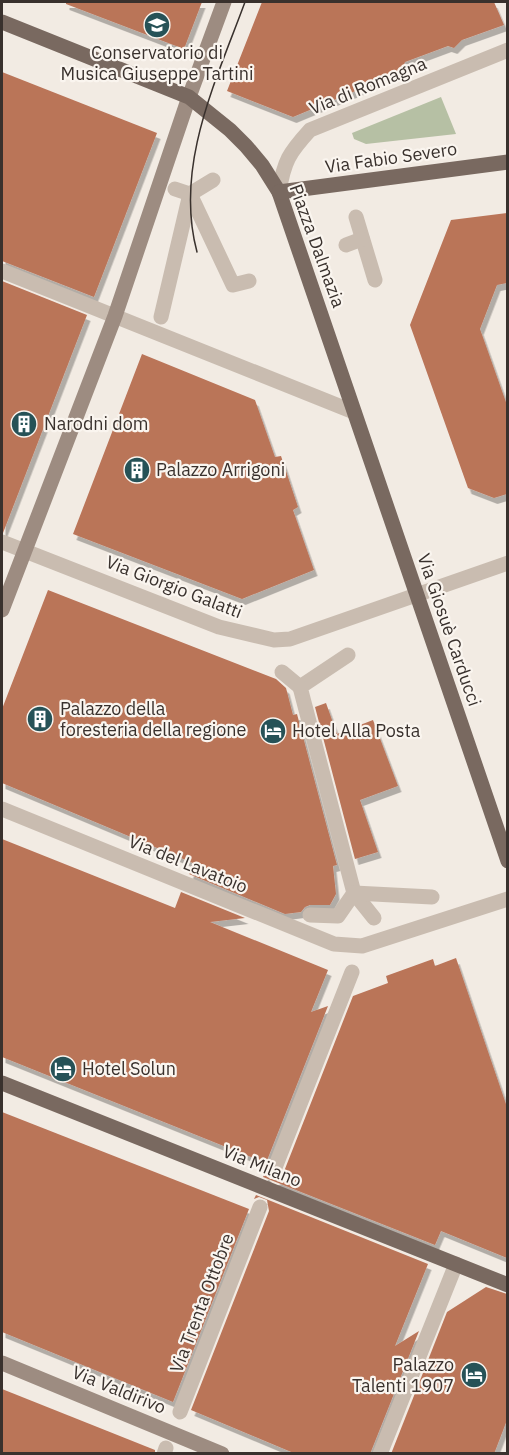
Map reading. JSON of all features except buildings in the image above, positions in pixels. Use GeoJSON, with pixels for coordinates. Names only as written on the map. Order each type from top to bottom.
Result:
{"type":"FeatureCollection","features":[{"type":"Feature","properties":{"kind":"main road"},"geometry":{"type":"LineString","coordinates":[[2,610],[115,316],[189,97],[225,2]]}},
{"type":"Feature","properties":{"kind":"main road","name":"Piazza Dalmazia"},"geometry":{"type":"LineString","coordinates":[[2,22],[189,97],[246,146],[262,165],[279,192],[354,412]]}},
{"type":"Feature","properties":{"kind":"main road","name":"Via Fabio Severo"},"geometry":{"type":"LineString","coordinates":[[279,192],[507,162]]}},
{"type":"Feature","properties":{"kind":"main road","name":"Via Giosuè Carducci"},"geometry":{"type":"LineString","coordinates":[[354,412],[507,861]]}},
{"type":"Feature","properties":{"kind":"main road","name":"Via Milano"},"geometry":{"type":"LineString","coordinates":[[2,1083],[507,1284]]}},
{"type":"Feature","properties":{"kind":"main road","name":"Via Valdirivo"},"geometry":{"type":"LineString","coordinates":[[2,1363],[222,1454]]}},
{"type":"Feature","properties":{"kind":"street","name":"Via di Romagna"},"geometry":{"type":"LineString","coordinates":[[279,192],[282,170],[291,150],[310,130],[507,50]]}},
{"type":"Feature","properties":{"kind":"street"},"geometry":{"type":"LineString","coordinates":[[160,317],[190,194],[213,180]]}},
{"type":"Feature","properties":{"kind":"street"},"geometry":{"type":"LineString","coordinates":[[175,189],[190,194],[233,285],[249,281]]}},
{"type":"Feature","properties":{"kind":"street"},"geometry":{"type":"LineString","coordinates":[[356,217],[375,280]]}},
{"type":"Feature","properties":{"kind":"street"},"geometry":{"type":"LineString","coordinates":[[346,245],[362,239]]}},
{"type":"Feature","properties":{"kind":"street"},"geometry":{"type":"LineString","coordinates":[[2,271],[354,412]]}},
{"type":"Feature","properties":{"kind":"street","name":"Via Giorgio Galatti"},"geometry":{"type":"LineString","coordinates":[[2,542],[219,627],[274,640],[290,639],[337,624],[507,563]]}},
{"type":"Feature","properties":{"kind":"street"},"geometry":{"type":"LineString","coordinates":[[300,687],[348,655]]}},
{"type":"Feature","properties":{"kind":"street"},"geometry":{"type":"LineString","coordinates":[[282,672],[300,687],[354,893],[374,918]]}},
{"type":"Feature","properties":{"kind":"street","name":"Via del Lavatoio"},"geometry":{"type":"LineString","coordinates":[[2,809],[334,944],[362,946],[507,899]]}},
{"type":"Feature","properties":{"kind":"street"},"geometry":{"type":"LineString","coordinates":[[354,893],[432,897]]}},
{"type":"Feature","properties":{"kind":"street"},"geometry":{"type":"LineString","coordinates":[[310,915],[338,916],[354,893]]}},
{"type":"Feature","properties":{"kind":"street"},"geometry":{"type":"LineString","coordinates":[[274,1170],[352,972]]}},
{"type":"Feature","properties":{"kind":"street","name":"Via Trenta Ottobre"},"geometry":{"type":"LineString","coordinates":[[180,1412],[260,1207]]}},
{"type":"Feature","properties":{"kind":"street"},"geometry":{"type":"LineString","coordinates":[[380,1454],[456,1264]]}},
{"type":"Feature","properties":{"kind":"green space"},"geometry":{"type":"Polygon","coordinates":[[[441,97],[456,134],[366,144],[354,139],[352,133],[441,97]]]}},
{"type":"Feature","properties":{"kind":"tram line"},"geometry":{"type":"LineString","coordinates":[[197,252],[191,220],[194,156],[211,93],[245,2]]}},
{"type":"Feature","properties":{"kind":"place","name":"Conservatorio di Musica Giuseppe Tartini"},"geometry":{"type":"Point","coordinates":[157,25]}},
{"type":"Feature","properties":{"kind":"place","name":"Narodni dom"},"geometry":{"type":"Point","coordinates":[24,424]}},
{"type":"Feature","properties":{"kind":"place","name":"Palazzo Arrigoni"},"geometry":{"type":"Point","coordinates":[137,470]}},
{"type":"Feature","properties":{"kind":"place","name":"Palazzo della foresteria della regione"},"geometry":{"type":"Point","coordinates":[40,719]}},
{"type":"Feature","properties":{"kind":"place","name":"Hotel Alla Posta"},"geometry":{"type":"Point","coordinates":[273,731]}},
{"type":"Feature","properties":{"kind":"place","name":"Hotel Solun"},"geometry":{"type":"Point","coordinates":[63,1069]}},
{"type":"Feature","properties":{"kind":"place","name":"Palazzo Talenti 1907"},"geometry":{"type":"Point","coordinates":[474,1375]}}]}
